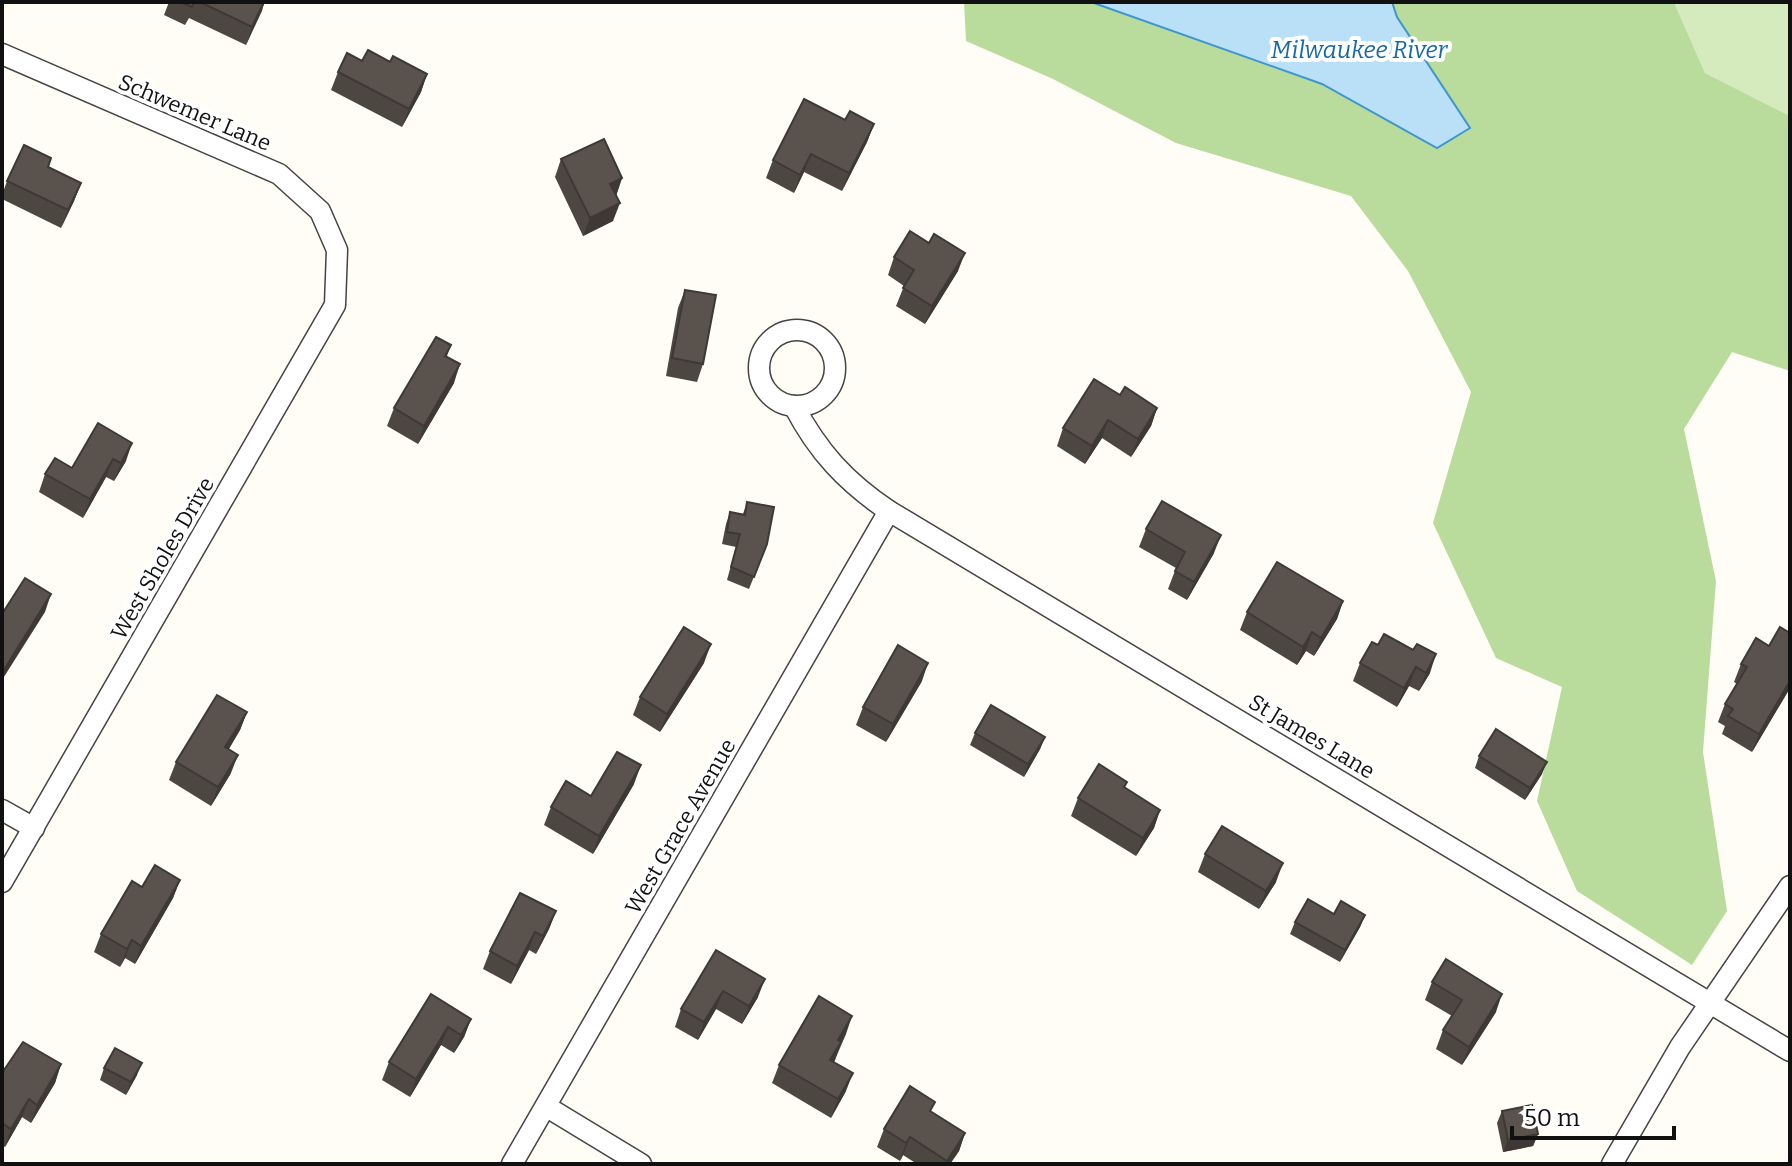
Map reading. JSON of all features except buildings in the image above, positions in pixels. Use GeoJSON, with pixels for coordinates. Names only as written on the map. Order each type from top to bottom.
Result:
{"type":"FeatureCollection","features":[{"type":"Feature","properties":{"kind":"street","name":"Schwemer Lane"},"geometry":{"type":"LineString","coordinates":[[2,54],[279,174],[320,211],[337,250]]}},
{"type":"Feature","properties":{"kind":"street","name":"West Sholes Drive"},"geometry":{"type":"LineString","coordinates":[[2,882],[335,305],[337,250]]}},
{"type":"Feature","properties":{"kind":"street","name":"St James Lane"},"geometry":{"type":"LineString","coordinates":[[794,406],[831,464],[889,511],[1790,1051]]}},
{"type":"Feature","properties":{"kind":"street","name":"West Grace Avenue"},"geometry":{"type":"LineString","coordinates":[[512,1164],[889,511]]}},
{"type":"Feature","properties":{"kind":"street"},"geometry":{"type":"LineString","coordinates":[[2,810],[34,828]]}},
{"type":"Feature","properties":{"kind":"street"},"geometry":{"type":"LineString","coordinates":[[1612,1164],[1680,1047],[1790,886]]}},
{"type":"Feature","properties":{"kind":"street"},"geometry":{"type":"LineString","coordinates":[[547,1107],[641,1164]]}},
{"type":"Feature","properties":{"kind":"green space"},"geometry":{"type":"Polygon","coordinates":[[[964,2],[1091,2],[1141,17],[1322,84],[1437,147],[1392,2],[1674,2],[1705,73],[1790,116],[1790,371],[1732,352],[1684,429],[1716,581],[1703,752],[1727,911],[1692,965],[1577,891],[1537,801],[1562,687],[1496,658],[1433,523],[1471,392],[1408,271],[1351,196],[1176,143],[1053,79],[966,41],[964,2]]]}},
{"type":"Feature","properties":{"kind":"green space"},"geometry":{"type":"Polygon","coordinates":[[[1674,2],[1790,2],[1790,116],[1705,73],[1674,2]]]}},
{"type":"Feature","properties":{"kind":"water","name":"Milwaukee River"},"geometry":{"type":"Polygon","coordinates":[[[1091,2],[1392,2],[1397,17],[1470,128],[1437,148],[1322,84],[1091,2]]]}}]}
